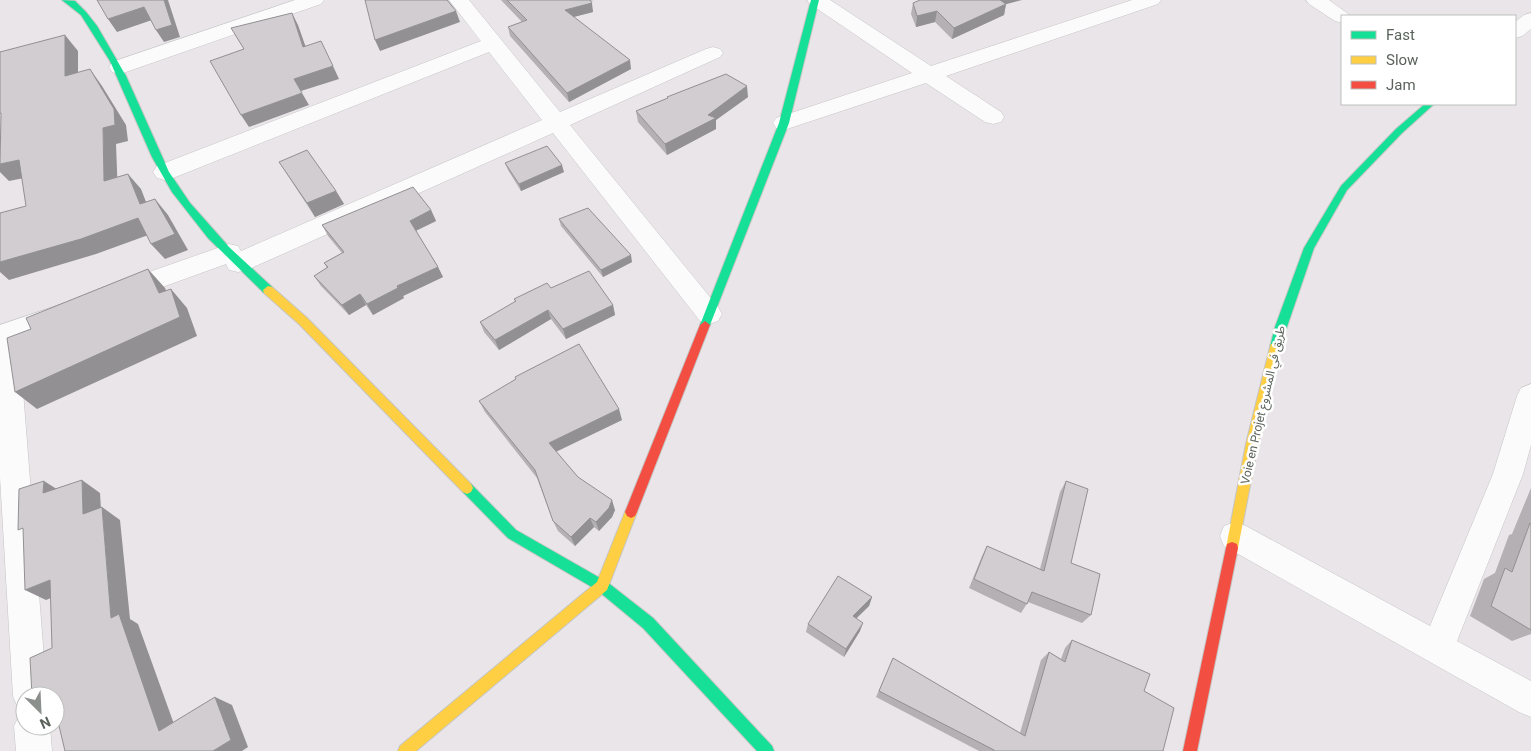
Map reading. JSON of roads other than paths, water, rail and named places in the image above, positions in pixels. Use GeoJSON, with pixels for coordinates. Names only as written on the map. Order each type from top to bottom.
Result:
{"type":"FeatureCollection","features":[{"type":"Feature","properties":{"kind":"street"},"geometry":{"type":"LineString","coordinates":[[66,0],[72,2],[86,17],[119,67],[165,172],[190,211],[234,258],[303,321],[512,534],[602,586],[648,623],[767,751]]}},
{"type":"Feature","properties":{"kind":"street"},"geometry":{"type":"LineString","coordinates":[[119,67],[314,0]]}},
{"type":"Feature","properties":{"kind":"street"},"geometry":{"type":"LineString","coordinates":[[459,0],[709,314]]}},
{"type":"Feature","properties":{"kind":"street"},"geometry":{"type":"LineString","coordinates":[[406,751],[602,586],[784,123],[816,0],[993,117]]}},
{"type":"Feature","properties":{"kind":"street"},"geometry":{"type":"LineString","coordinates":[[784,123],[928,73],[1151,0]]}},
{"type":"Feature","properties":{"kind":"street"},"geometry":{"type":"LineString","coordinates":[[1316,0],[1341,16]]}},
{"type":"Feature","properties":{"kind":"street"},"geometry":{"type":"LineString","coordinates":[[1516,31],[1531,19]]}},
{"type":"Feature","properties":{"kind":"street"},"geometry":{"type":"LineString","coordinates":[[165,172],[493,44]]}},
{"type":"Feature","properties":{"kind":"street"},"geometry":{"type":"LineString","coordinates":[[29,686],[2,335],[93,302],[234,258],[556,122],[713,53]]}},
{"type":"Feature","properties":{"kind":"street","name":"Voie en Projet طريق في المشروع"},"geometry":{"type":"LineString","coordinates":[[1190,751],[1235,536],[1252,444],[1280,327],[1310,248],[1344,188],[1399,131],[1429,105]]}},
{"type":"Feature","properties":{"kind":"street"},"geometry":{"type":"LineString","coordinates":[[1438,648],[1508,474],[1531,396]]}},
{"type":"Feature","properties":{"kind":"street"},"geometry":{"type":"LineString","coordinates":[[1235,536],[1531,700]]}},
{"type":"Feature","properties":{"kind":"street"},"geometry":{"type":"LineString","coordinates":[[33,736],[34,751]]}}]}
